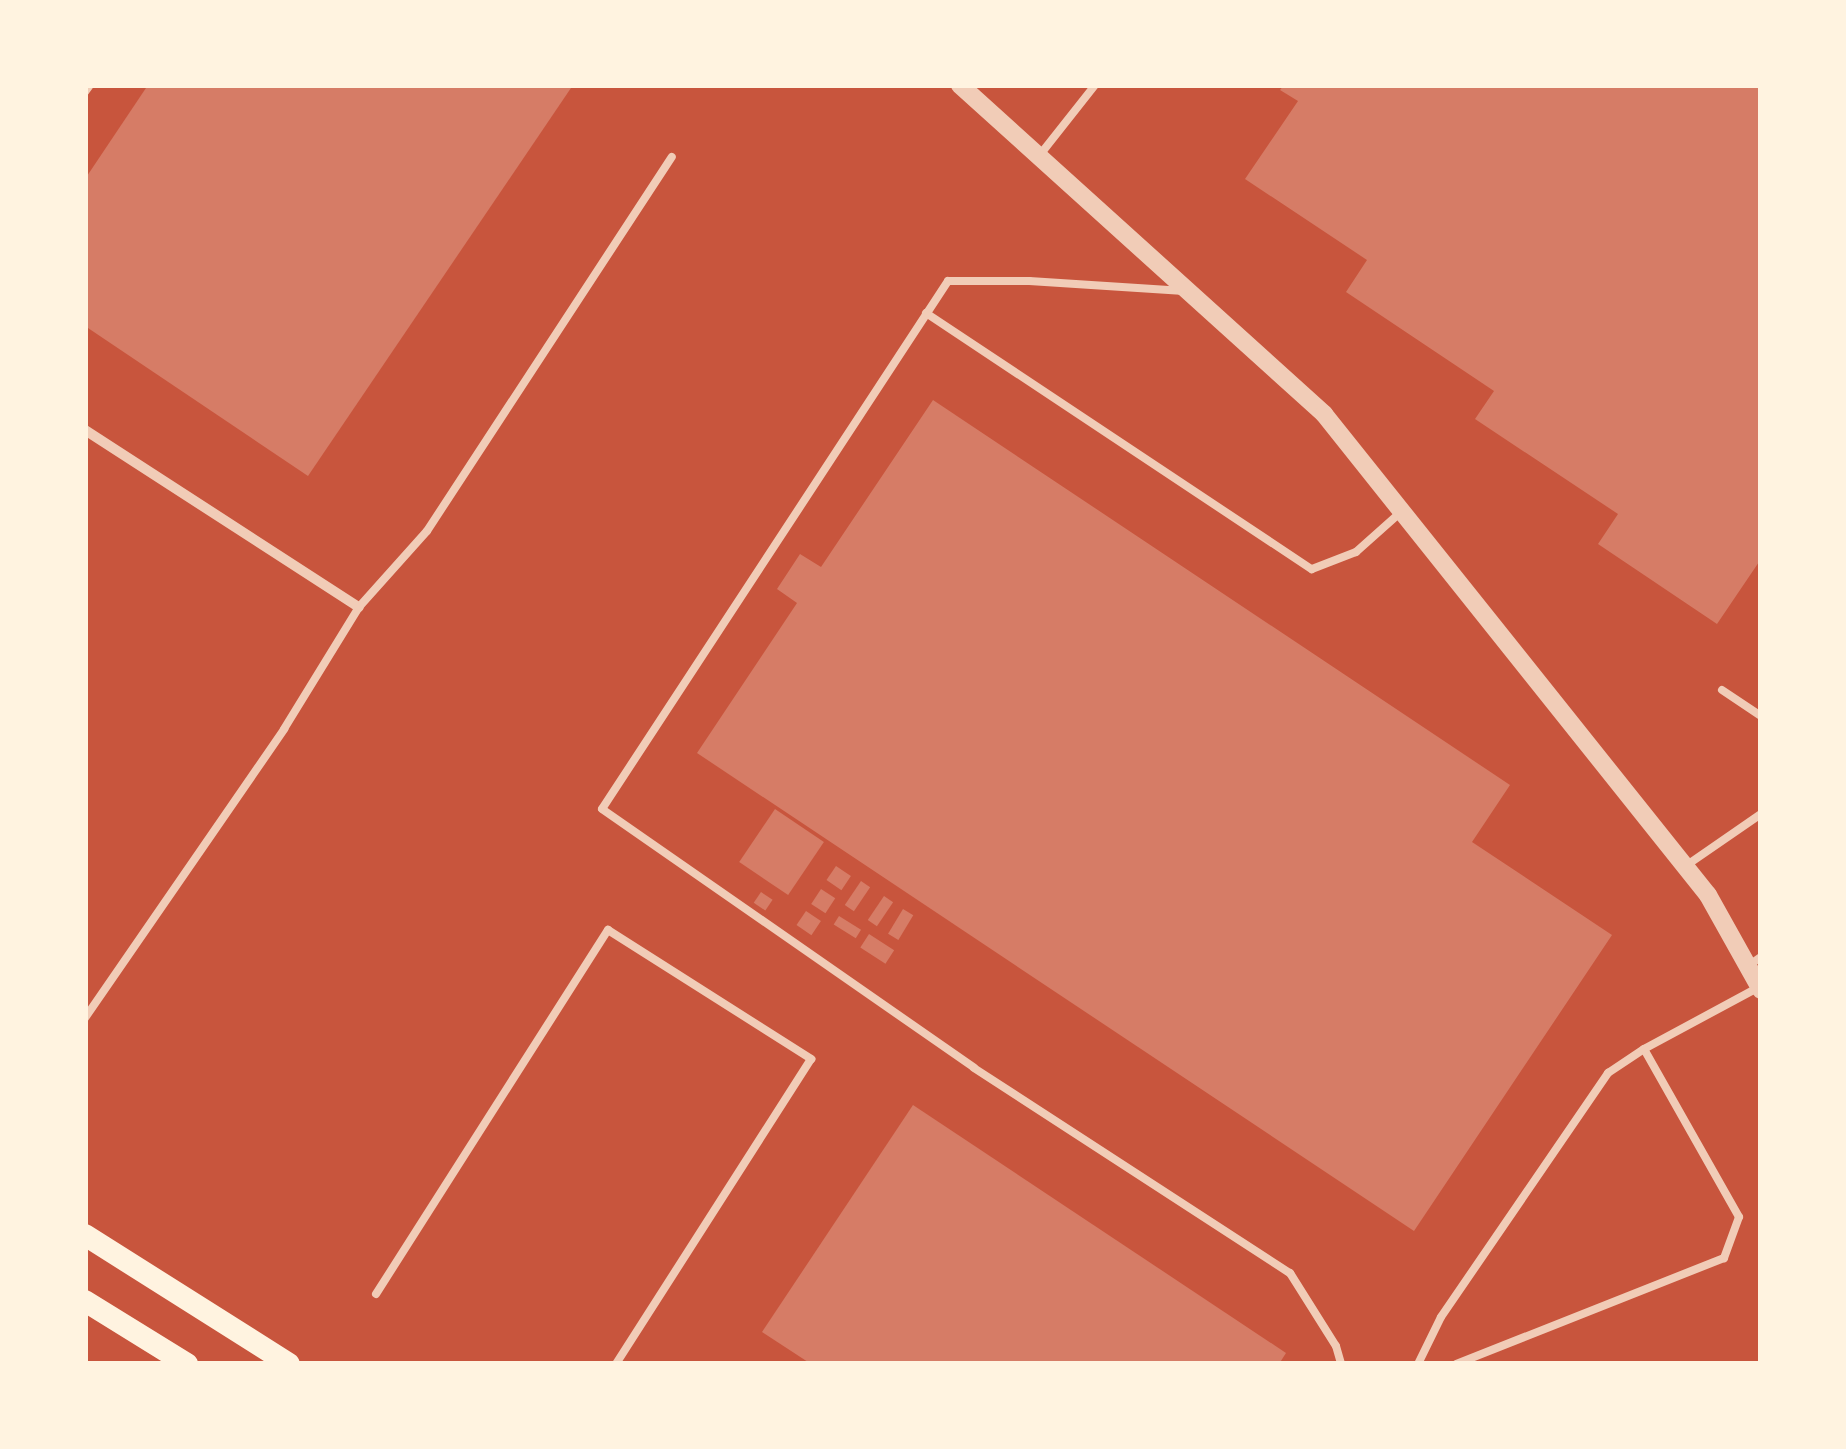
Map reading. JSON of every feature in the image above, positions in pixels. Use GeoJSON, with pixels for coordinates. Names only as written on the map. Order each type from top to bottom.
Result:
{"type":"FeatureCollection","features":[{"type":"Feature","properties":{"kind":"main road"},"geometry":{"type":"LineString","coordinates":[[85,1234],[289,1364]]}},
{"type":"Feature","properties":{"kind":"main road"},"geometry":{"type":"LineString","coordinates":[[85,1301],[187,1364]]}},
{"type":"Feature","properties":{"kind":"street"},"geometry":{"type":"LineString","coordinates":[[960,85],[1324,414],[1685,867],[1754,962],[1760,988]]}},
{"type":"Feature","properties":{"kind":"street"},"geometry":{"type":"LineString","coordinates":[[85,430],[359,608]]}},
{"type":"Feature","properties":{"kind":"lane"},"geometry":{"type":"LineString","coordinates":[[85,92],[90,85]]}},
{"type":"Feature","properties":{"kind":"lane"},"geometry":{"type":"LineString","coordinates":[[1039,156],[1095,85]]}},
{"type":"Feature","properties":{"kind":"lane"},"geometry":{"type":"LineString","coordinates":[[85,1018],[284,729],[359,608],[426,530],[672,157]]}},
{"type":"Feature","properties":{"kind":"lane"},"geometry":{"type":"LineString","coordinates":[[1189,292],[1028,281],[948,281],[602,809],[974,1068],[1290,1272],[1342,1364]]}},
{"type":"Feature","properties":{"kind":"lane"},"geometry":{"type":"LineString","coordinates":[[926,313],[1312,568],[1356,552],[1402,511]]}},
{"type":"Feature","properties":{"kind":"lane"},"geometry":{"type":"LineString","coordinates":[[1722,690],[1761,716]]}},
{"type":"Feature","properties":{"kind":"lane"},"geometry":{"type":"LineString","coordinates":[[1685,867],[1760,819]]}},
{"type":"Feature","properties":{"kind":"lane"},"geometry":{"type":"LineString","coordinates":[[376,1294],[608,930],[810,1059],[616,1364]]}},
{"type":"Feature","properties":{"kind":"lane"},"geometry":{"type":"LineString","coordinates":[[1418,1364],[1442,1317],[1608,1073],[1644,1049],[1760,988]]}},
{"type":"Feature","properties":{"kind":"lane"},"geometry":{"type":"LineString","coordinates":[[1456,1364],[1724,1258],[1739,1217],[1644,1049]]}},
{"type":"Feature","properties":{"kind":"building"},"geometry":{"type":"Polygon","coordinates":[[[148,85],[573,85],[308,476],[85,326],[85,179],[148,85]]]}},
{"type":"Feature","properties":{"kind":"building"},"geometry":{"type":"Polygon","coordinates":[[[1284,85],[1761,85],[1761,559],[1717,624],[1598,544],[1618,514],[1475,419],[1494,391],[1346,292],[1367,260],[1245,179],[1298,101],[1280,90],[1284,85]]]}},
{"type":"Feature","properties":{"kind":"building"},"geometry":{"type":"Polygon","coordinates":[[[933,400],[1510,785],[1472,842],[1612,935],[1414,1231],[697,753],[797,603],[777,589],[800,554],[821,567],[933,400]]]}},
{"type":"Feature","properties":{"kind":"building"},"geometry":{"type":"Polygon","coordinates":[[[775,809],[824,842],[788,895],[739,862],[775,809]]]}},
{"type":"Feature","properties":{"kind":"building"},"geometry":{"type":"Polygon","coordinates":[[[836,866],[851,876],[841,890],[826,880],[836,866]]]}},
{"type":"Feature","properties":{"kind":"building"},"geometry":{"type":"Polygon","coordinates":[[[861,881],[870,887],[854,911],[845,905],[861,881]]]}},
{"type":"Feature","properties":{"kind":"building"},"geometry":{"type":"Polygon","coordinates":[[[821,889],[835,898],[825,913],[811,904],[821,889]]]}},
{"type":"Feature","properties":{"kind":"building"},"geometry":{"type":"Polygon","coordinates":[[[761,892],[773,900],[765,911],[754,903],[761,892]]]}},
{"type":"Feature","properties":{"kind":"building"},"geometry":{"type":"Polygon","coordinates":[[[884,896],[893,902],[877,926],[868,920],[884,896]]]}},
{"type":"Feature","properties":{"kind":"building"},"geometry":{"type":"Polygon","coordinates":[[[903,909],[913,915],[898,940],[888,934],[903,909]]]}},
{"type":"Feature","properties":{"kind":"building"},"geometry":{"type":"Polygon","coordinates":[[[806,911],[821,921],[811,935],[796,925],[806,911]]]}},
{"type":"Feature","properties":{"kind":"building"},"geometry":{"type":"Polygon","coordinates":[[[839,916],[861,930],[856,938],[834,924],[839,916]]]}},
{"type":"Feature","properties":{"kind":"building"},"geometry":{"type":"Polygon","coordinates":[[[869,934],[894,950],[885,964],[860,947],[869,934]]]}},
{"type":"Feature","properties":{"kind":"building"},"geometry":{"type":"Polygon","coordinates":[[[913,1105],[1286,1353],[1279,1364],[811,1364],[762,1332],[913,1105]]]}}]}
